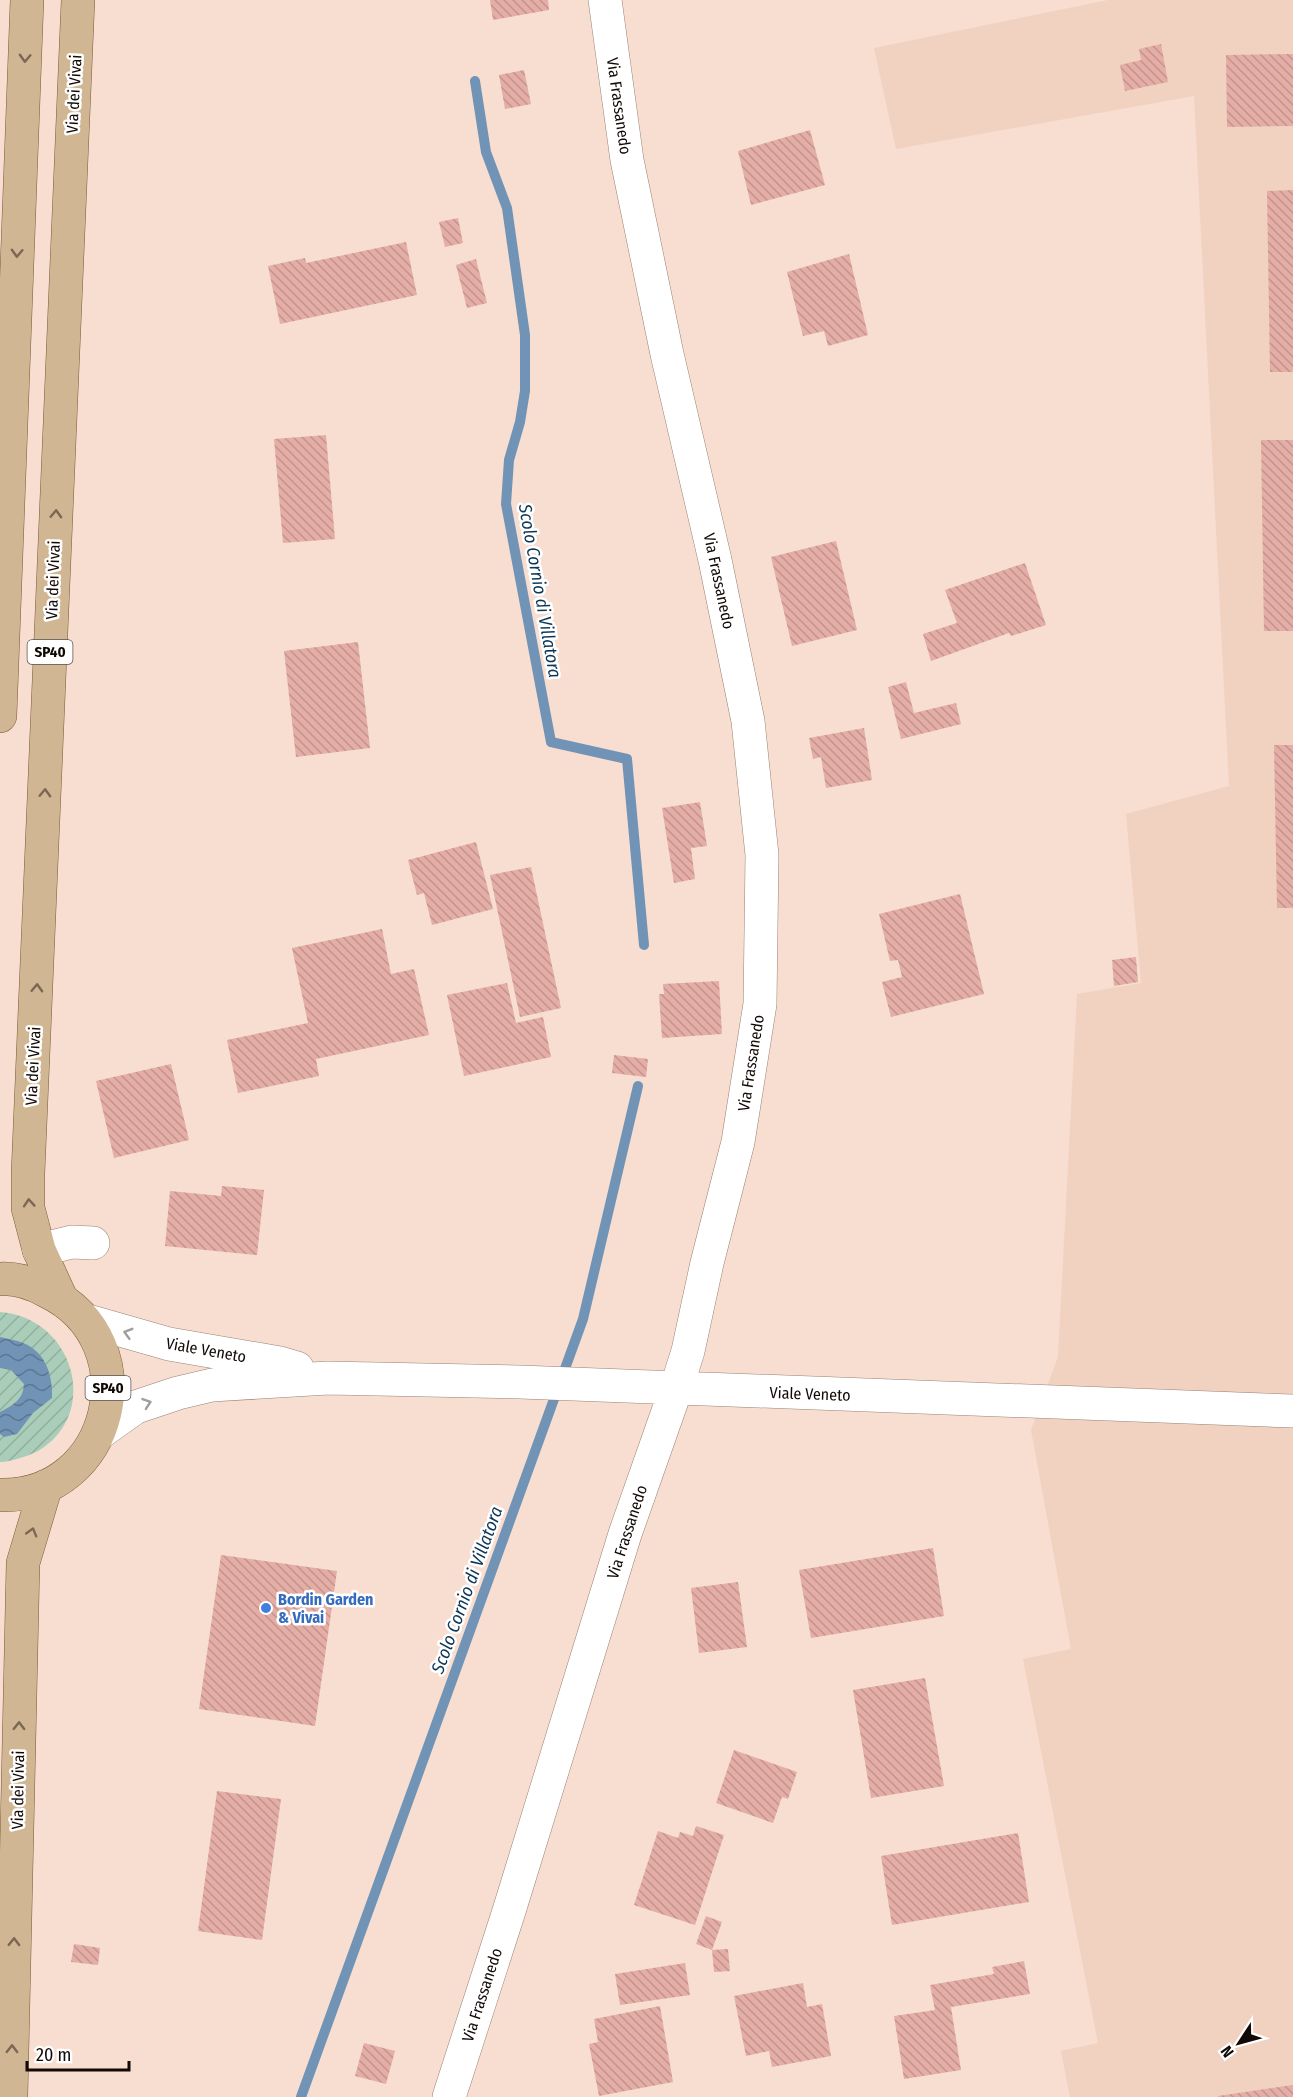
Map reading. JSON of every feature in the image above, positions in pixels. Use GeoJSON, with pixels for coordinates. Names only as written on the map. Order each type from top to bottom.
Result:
{"type":"FeatureCollection","features":[{"type":"Feature","properties":{"kind":"main road","name":"SP40"},"geometry":{"type":"LineString","coordinates":[[0,716],[27,0]]}},
{"type":"Feature","properties":{"kind":"main road","name":"Via dei Vivai"},"geometry":{"type":"LineString","coordinates":[[61,1298],[39,1250],[28,1209],[28,1173],[78,0]]}},
{"type":"Feature","properties":{"kind":"main road","name":"SP40"},"geometry":{"type":"LineString","coordinates":[[0,1279],[35,1285],[61,1298],[85,1320],[101,1347],[108,1378],[106,1411],[98,1434],[74,1468],[46,1486],[14,1495],[0,1495]]}},
{"type":"Feature","properties":{"kind":"main road","name":"Via dei Vivai"},"geometry":{"type":"LineString","coordinates":[[11,2097],[23,1563],[46,1486]]}},
{"type":"Feature","properties":{"kind":"street","name":"Via Frassanedo"},"geometry":{"type":"LineString","coordinates":[[449,2097],[625,1534],[688,1351],[707,1263],[738,1142],[760,1004],[762,855],[748,721],[715,560],[667,354],[627,160],[605,0]]}},
{"type":"Feature","properties":{"kind":"street"},"geometry":{"type":"LineString","coordinates":[[39,1250],[72,1242],[93,1243]]}},
{"type":"Feature","properties":{"kind":"street","name":"Viale Veneto"},"geometry":{"type":"LineString","coordinates":[[85,1320],[169,1344],[280,1363],[328,1378]]}},
{"type":"Feature","properties":{"kind":"street","name":"Viale Veneto"},"geometry":{"type":"LineString","coordinates":[[98,1434],[136,1407],[178,1393],[212,1385],[328,1378],[520,1382],[1293,1411]]}},
{"type":"Feature","properties":{"kind":"shaded area"},"geometry":{"type":"Polygon","coordinates":[[[1108,0],[1293,0],[1293,2097],[1070,2097],[1061,2051],[1098,2043],[1023,1659],[1071,1649],[1031,1430],[1058,1357],[1077,994],[1141,983],[1126,814],[1229,786],[1194,96],[896,149],[874,48],[1108,0]]]}},
{"type":"Feature","properties":{"kind":"green space"},"geometry":{"type":"Polygon","coordinates":[[[0,1312],[25,1318],[46,1330],[61,1348],[70,1369],[73,1392],[69,1414],[58,1434],[38,1451],[3,1462],[0,1462],[0,1312]]]}},
{"type":"Feature","properties":{"kind":"water"},"geometry":{"type":"Polygon","coordinates":[[[0,1337],[23,1343],[37,1352],[49,1373],[52,1390],[52,1398],[33,1413],[17,1434],[4,1437],[0,1434],[0,1412],[19,1398],[24,1384],[11,1370],[0,1368],[0,1337]]]}},
{"type":"Feature","properties":{"kind":"building"},"geometry":{"type":"Polygon","coordinates":[[[490,0],[548,0],[549,10],[493,20],[490,0]]]}},
{"type":"Feature","properties":{"kind":"building"},"geometry":{"type":"Polygon","coordinates":[[[1161,44],[1168,82],[1125,91],[1120,65],[1141,60],[1139,49],[1161,44]]]}},
{"type":"Feature","properties":{"kind":"building"},"geometry":{"type":"Polygon","coordinates":[[[1293,54],[1293,126],[1227,127],[1226,55],[1293,54]]]}},
{"type":"Feature","properties":{"kind":"building"},"geometry":{"type":"Polygon","coordinates":[[[524,70],[531,104],[505,109],[499,75],[524,70]]]}},
{"type":"Feature","properties":{"kind":"building"},"geometry":{"type":"Polygon","coordinates":[[[810,130],[825,185],[751,205],[738,151],[810,130]]]}},
{"type":"Feature","properties":{"kind":"building"},"geometry":{"type":"Polygon","coordinates":[[[1293,190],[1293,372],[1270,372],[1267,191],[1293,190]]]}},
{"type":"Feature","properties":{"kind":"building"},"geometry":{"type":"Polygon","coordinates":[[[458,218],[463,243],[445,247],[439,222],[458,218]]]}},
{"type":"Feature","properties":{"kind":"building"},"geometry":{"type":"Polygon","coordinates":[[[406,242],[417,295],[280,324],[268,266],[305,258],[306,263],[406,242]]]}},
{"type":"Feature","properties":{"kind":"building"},"geometry":{"type":"Polygon","coordinates":[[[849,254],[868,335],[828,346],[824,331],[803,336],[787,272],[849,254]]]}},
{"type":"Feature","properties":{"kind":"building"},"geometry":{"type":"Polygon","coordinates":[[[476,259],[487,303],[467,308],[456,265],[476,259]]]}},
{"type":"Feature","properties":{"kind":"building"},"geometry":{"type":"Polygon","coordinates":[[[326,435],[335,539],[283,543],[274,439],[326,435]]]}},
{"type":"Feature","properties":{"kind":"building"},"geometry":{"type":"Polygon","coordinates":[[[1261,440],[1293,440],[1293,631],[1264,631],[1261,440]]]}},
{"type":"Feature","properties":{"kind":"building"},"geometry":{"type":"Polygon","coordinates":[[[836,541],[857,630],[792,646],[771,557],[836,541]]]}},
{"type":"Feature","properties":{"kind":"building"},"geometry":{"type":"Polygon","coordinates":[[[1025,563],[1046,625],[1011,636],[1009,633],[931,661],[923,634],[957,623],[945,590],[1025,563]]]}},
{"type":"Feature","properties":{"kind":"building"},"geometry":{"type":"Polygon","coordinates":[[[358,642],[370,748],[296,757],[284,651],[358,642]]]}},
{"type":"Feature","properties":{"kind":"building"},"geometry":{"type":"Polygon","coordinates":[[[906,682],[914,713],[956,703],[961,724],[901,739],[888,687],[906,682]]]}},
{"type":"Feature","properties":{"kind":"building"},"geometry":{"type":"Polygon","coordinates":[[[864,728],[872,780],[826,788],[821,757],[813,759],[809,738],[864,728]]]}},
{"type":"Feature","properties":{"kind":"building"},"geometry":{"type":"Polygon","coordinates":[[[1274,745],[1293,745],[1293,908],[1277,908],[1274,745]]]}},
{"type":"Feature","properties":{"kind":"building"},"geometry":{"type":"Polygon","coordinates":[[[700,802],[707,846],[691,848],[695,879],[674,883],[662,808],[700,802]]]}},
{"type":"Feature","properties":{"kind":"building"},"geometry":{"type":"Polygon","coordinates":[[[476,842],[493,909],[432,925],[424,893],[417,895],[408,860],[476,842]]]}},
{"type":"Feature","properties":{"kind":"building"},"geometry":{"type":"Polygon","coordinates":[[[531,867],[561,1008],[520,1017],[490,875],[531,867]]]}},
{"type":"Feature","properties":{"kind":"building"},"geometry":{"type":"Polygon","coordinates":[[[960,894],[984,994],[891,1017],[882,982],[902,977],[898,960],[890,961],[879,914],[960,894]]]}},
{"type":"Feature","properties":{"kind":"building"},"geometry":{"type":"Polygon","coordinates":[[[382,929],[391,974],[414,969],[429,1035],[316,1059],[319,1076],[238,1093],[227,1040],[308,1023],[292,948],[382,929]]]}},
{"type":"Feature","properties":{"kind":"building"},"geometry":{"type":"Polygon","coordinates":[[[1136,957],[1138,982],[1114,986],[1112,960],[1136,957]]]}},
{"type":"Feature","properties":{"kind":"building"},"geometry":{"type":"Polygon","coordinates":[[[719,981],[722,1034],[662,1038],[659,994],[664,994],[663,984],[719,981]]]}},
{"type":"Feature","properties":{"kind":"building"},"geometry":{"type":"Polygon","coordinates":[[[507,983],[516,1023],[543,1017],[551,1057],[464,1076],[447,995],[507,983]]]}},
{"type":"Feature","properties":{"kind":"building"},"geometry":{"type":"Polygon","coordinates":[[[614,1055],[648,1059],[646,1077],[612,1073],[614,1055]]]}},
{"type":"Feature","properties":{"kind":"building"},"geometry":{"type":"Polygon","coordinates":[[[171,1064],[189,1140],[114,1158],[96,1081],[171,1064]]]}},
{"type":"Feature","properties":{"kind":"building"},"geometry":{"type":"Polygon","coordinates":[[[222,1186],[264,1190],[257,1255],[165,1246],[170,1191],[221,1196],[222,1186]]]}},
{"type":"Feature","properties":{"kind":"building"},"geometry":{"type":"Polygon","coordinates":[[[933,1548],[944,1616],[811,1638],[799,1570],[933,1548]]]}},
{"type":"Feature","properties":{"kind":"building"},"geometry":{"type":"Polygon","coordinates":[[[221,1555],[337,1571],[315,1726],[199,1709],[221,1555]]]}},
{"type":"Feature","properties":{"kind":"building"},"geometry":{"type":"Polygon","coordinates":[[[738,1582],[747,1647],[699,1653],[691,1588],[738,1582]]]}},
{"type":"Feature","properties":{"kind":"building"},"geometry":{"type":"Polygon","coordinates":[[[925,1678],[944,1786],[871,1798],[853,1690],[925,1678]]]}},
{"type":"Feature","properties":{"kind":"building"},"geometry":{"type":"Polygon","coordinates":[[[734,1750],[797,1772],[788,1799],[782,1797],[773,1823],[716,1803],[734,1750]]]}},
{"type":"Feature","properties":{"kind":"building"},"geometry":{"type":"Polygon","coordinates":[[[217,1791],[281,1799],[262,1940],[198,1931],[217,1791]]]}},
{"type":"Feature","properties":{"kind":"building"},"geometry":{"type":"Polygon","coordinates":[[[696,1826],[724,1835],[695,1925],[634,1905],[658,1831],[678,1838],[680,1832],[693,1836],[696,1826]]]}},
{"type":"Feature","properties":{"kind":"building"},"geometry":{"type":"Polygon","coordinates":[[[1018,1833],[1029,1902],[892,1925],[881,1856],[1018,1833]]]}},
{"type":"Feature","properties":{"kind":"building"},"geometry":{"type":"Polygon","coordinates":[[[706,1916],[722,1922],[712,1950],[696,1944],[706,1916]]]}},
{"type":"Feature","properties":{"kind":"building"},"geometry":{"type":"Polygon","coordinates":[[[74,1944],[100,1948],[98,1965],[71,1962],[74,1944]]]}},
{"type":"Feature","properties":{"kind":"building"},"geometry":{"type":"Polygon","coordinates":[[[728,1949],[730,1971],[714,1972],[712,1950],[728,1949]]]}},
{"type":"Feature","properties":{"kind":"building"},"geometry":{"type":"Polygon","coordinates":[[[1024,1961],[1030,1994],[951,2007],[961,2070],[904,2079],[894,2016],[935,2010],[930,1985],[994,1974],[992,1967],[1024,1961]]]}},
{"type":"Feature","properties":{"kind":"building"},"geometry":{"type":"Polygon","coordinates":[[[685,1963],[690,1995],[620,2005],[615,1974],[685,1963]]]}},
{"type":"Feature","properties":{"kind":"building"},"geometry":{"type":"Polygon","coordinates":[[[803,1983],[807,2007],[822,2004],[831,2056],[772,2067],[769,2051],[746,2056],[734,1996],[803,1983]]]}},
{"type":"Feature","properties":{"kind":"building"},"geometry":{"type":"Polygon","coordinates":[[[660,2006],[673,2082],[599,2096],[589,2044],[598,2042],[594,2019],[660,2006]]]}},
{"type":"Feature","properties":{"kind":"building"},"geometry":{"type":"Polygon","coordinates":[[[364,2043],[395,2051],[386,2084],[355,2076],[364,2043]]]}},
{"type":"Feature","properties":{"kind":"building"},"geometry":{"type":"Polygon","coordinates":[[[1293,2085],[1293,2097],[1218,2097],[1218,2096],[1293,2085]]]}},
{"type":"Feature","properties":{"kind":"waterway","name":"Scolo Cornio di Villatora"},"geometry":{"type":"LineString","coordinates":[[475,81],[486,152],[507,208],[525,335],[525,391],[520,422],[509,460],[506,504],[551,742],[627,759],[644,945]]}},
{"type":"Feature","properties":{"kind":"waterway","name":"Scolo Cornio di Villatora"},"geometry":{"type":"LineString","coordinates":[[301,2097],[583,1319],[638,1086]]}},
{"type":"Feature","properties":{"kind":"place","name":"Bordin Garden & Vivai"},"geometry":{"type":"Point","coordinates":[266,1608]}}]}
